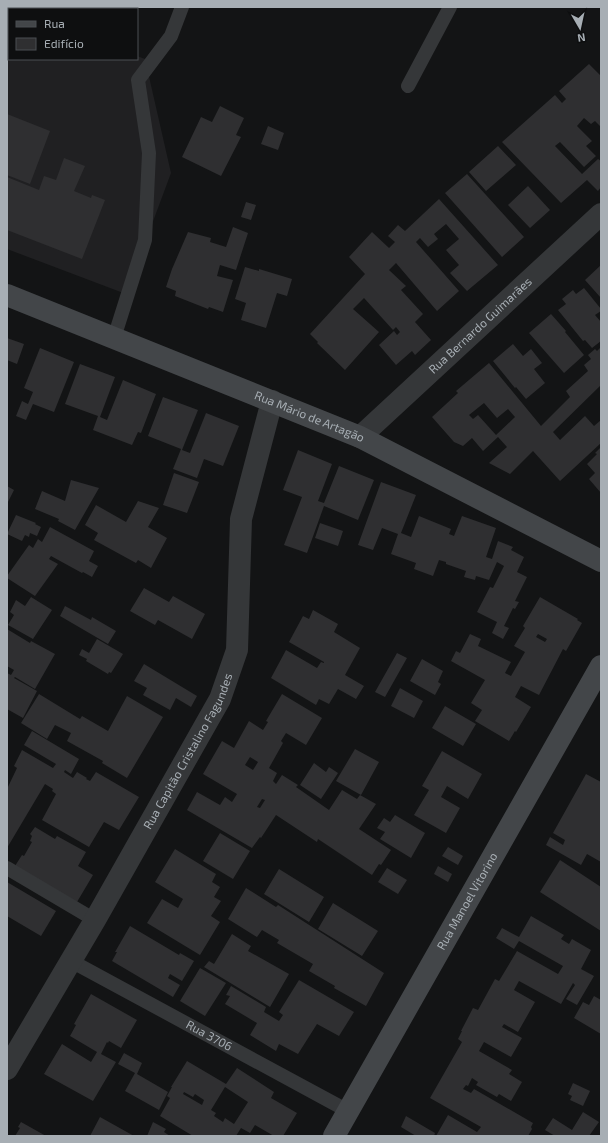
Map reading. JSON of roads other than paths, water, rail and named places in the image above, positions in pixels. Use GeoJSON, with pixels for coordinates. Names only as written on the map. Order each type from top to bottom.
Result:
{"type":"FeatureCollection","features":[{"type":"Feature","properties":{"kind":"street","name":"Rua Bernardo Guimarães"},"geometry":{"type":"LineString","coordinates":[[360,437],[601,214]]}},
{"type":"Feature","properties":{"kind":"street","name":"Rua Mário de Artagão"},"geometry":{"type":"LineString","coordinates":[[7,295],[360,437],[601,561]]}},
{"type":"Feature","properties":{"kind":"street","name":"Rua Capitão Cristalino Fagundes"},"geometry":{"type":"LineString","coordinates":[[7,1069],[95,920],[220,699],[237,650],[241,519],[272,401]]}},
{"type":"Feature","properties":{"kind":"street","name":"Rua Manoel Vitorino"},"geometry":{"type":"LineString","coordinates":[[334,1136],[601,666]]}},
{"type":"Feature","properties":{"kind":"lane"},"geometry":{"type":"LineString","coordinates":[[114,338],[146,240],[149,153],[138,80],[171,36],[182,7]]}},
{"type":"Feature","properties":{"kind":"lane"},"geometry":{"type":"LineString","coordinates":[[408,86],[450,7]]}},
{"type":"Feature","properties":{"kind":"lane"},"geometry":{"type":"LineString","coordinates":[[7,868],[95,920]]}},
{"type":"Feature","properties":{"kind":"lane","name":"Rua 3706"},"geometry":{"type":"LineString","coordinates":[[71,961],[348,1111]]}}]}
